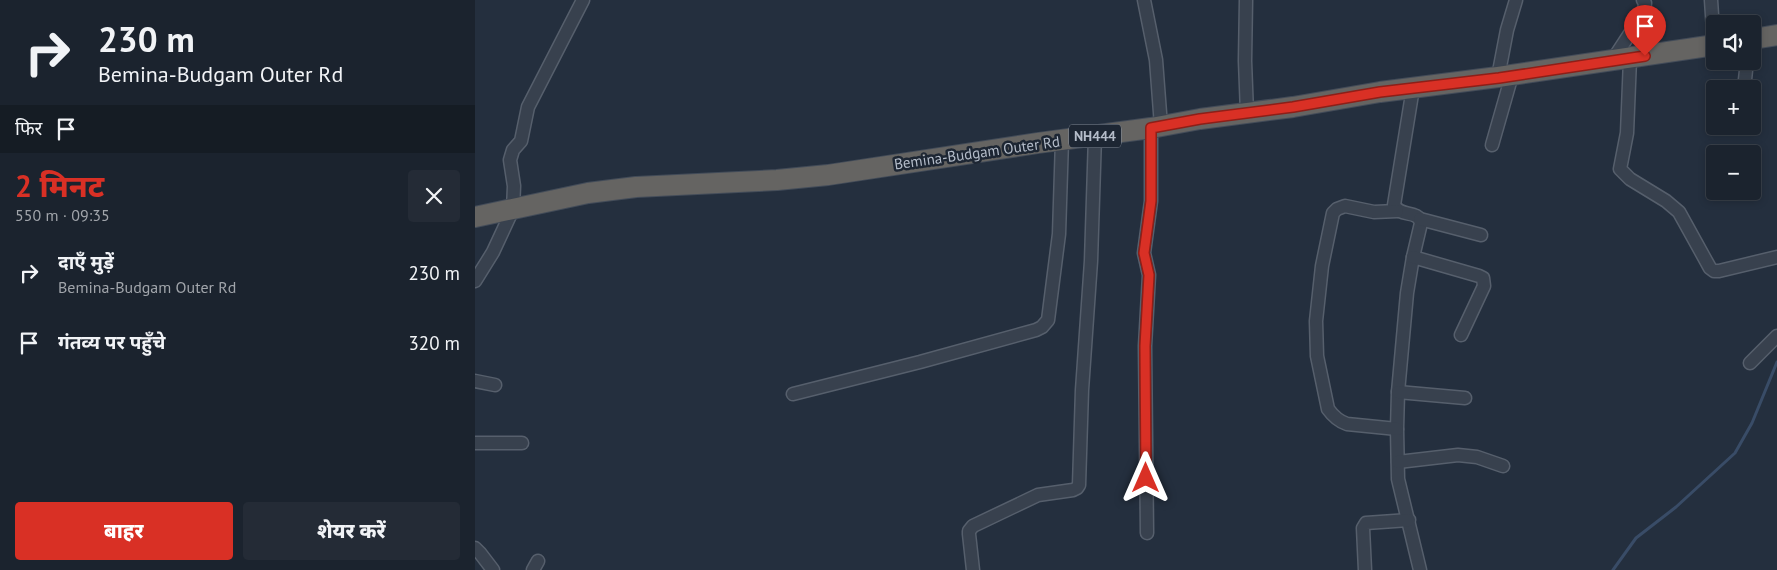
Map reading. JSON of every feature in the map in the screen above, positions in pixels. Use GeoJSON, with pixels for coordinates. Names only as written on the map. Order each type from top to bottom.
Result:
{"type":"FeatureCollection","features":[{"type":"Feature","properties":{"kind":"highway"},"geometry":{"type":"LineString","coordinates":[[1761,38],[1777,35]]}},
{"type":"Feature","properties":{"kind":"highway","name":"Bemina-Budgam Outer Rd"},"geometry":{"type":"LineString","coordinates":[[475,217],[588,193],[637,187],[820,176],[1706,46]]}},
{"type":"Feature","properties":{"kind":"street"},"geometry":{"type":"LineString","coordinates":[[475,281],[493,252],[513,209],[514,186],[510,160],[513,150],[521,140],[528,107],[583,0]]}},
{"type":"Feature","properties":{"kind":"street"},"geometry":{"type":"LineString","coordinates":[[1144,0],[1156,60],[1157,127],[1151,201],[1144,253],[1149,275],[1145,346],[1147,533]]}},
{"type":"Feature","properties":{"kind":"street"},"geometry":{"type":"LineString","coordinates":[[1246,0],[1245,61],[1247,113]]}},
{"type":"Feature","properties":{"kind":"street"},"geometry":{"type":"LineString","coordinates":[[1492,144],[1505,76],[1507,30],[1516,0]]}},
{"type":"Feature","properties":{"kind":"street"},"geometry":{"type":"LineString","coordinates":[[1643,0],[1645,3],[1644,12],[1621,60],[1627,133],[1620,166],[1623,174],[1666,201],[1679,212],[1709,268],[1719,271],[1777,257]]}},
{"type":"Feature","properties":{"kind":"street"},"geometry":{"type":"LineString","coordinates":[[1711,0],[1712,15]]}},
{"type":"Feature","properties":{"kind":"street"},"geometry":{"type":"LineString","coordinates":[[1397,211],[1394,205],[1413,88]]}},
{"type":"Feature","properties":{"kind":"street"},"geometry":{"type":"LineString","coordinates":[[973,570],[969,531],[973,526],[1027,499],[1073,490],[1079,484],[1082,390],[1091,261],[1095,136]]}},
{"type":"Feature","properties":{"kind":"street"},"geometry":{"type":"LineString","coordinates":[[793,394],[920,362],[1035,330],[1045,324],[1048,320],[1057,250],[1062,140]]}},
{"type":"Feature","properties":{"kind":"street"},"geometry":{"type":"LineString","coordinates":[[1397,429],[1340,422],[1328,409],[1317,356],[1316,321],[1322,266],[1333,213],[1341,206],[1374,212],[1397,211],[1481,235]]}},
{"type":"Feature","properties":{"kind":"street"},"geometry":{"type":"LineString","coordinates":[[1420,570],[1399,479],[1397,429],[1398,392],[1408,287],[1421,219]]}},
{"type":"Feature","properties":{"kind":"street"},"geometry":{"type":"LineString","coordinates":[[1413,257],[1483,278],[1483,286],[1461,334]]}},
{"type":"Feature","properties":{"kind":"street"},"geometry":{"type":"LineString","coordinates":[[1749,363],[1777,336]]}},
{"type":"Feature","properties":{"kind":"street"},"geometry":{"type":"LineString","coordinates":[[475,382],[495,385]]}},
{"type":"Feature","properties":{"kind":"street"},"geometry":{"type":"LineString","coordinates":[[1398,392],[1465,398]]}},
{"type":"Feature","properties":{"kind":"street"},"geometry":{"type":"LineString","coordinates":[[475,443],[522,443]]}},
{"type":"Feature","properties":{"kind":"street"},"geometry":{"type":"LineString","coordinates":[[1398,462],[1458,455],[1477,457],[1503,466]]}},
{"type":"Feature","properties":{"kind":"street"},"geometry":{"type":"LineString","coordinates":[[1365,570],[1363,528],[1366,523],[1409,520]]}},
{"type":"Feature","properties":{"kind":"street"},"geometry":{"type":"LineString","coordinates":[[475,548],[493,570]]}},
{"type":"Feature","properties":{"kind":"waterway"},"geometry":{"type":"LineString","coordinates":[[1613,570],[1636,538],[1676,507],[1735,453],[1752,423],[1777,362]]}},
{"type":"Feature","properties":{"kind":"route"},"geometry":{"type":"LineString","coordinates":[[1146,478],[1145,346],[1149,275],[1144,246],[1151,201],[1151,128],[1380,92],[1499,78],[1645,56]]}}]}
